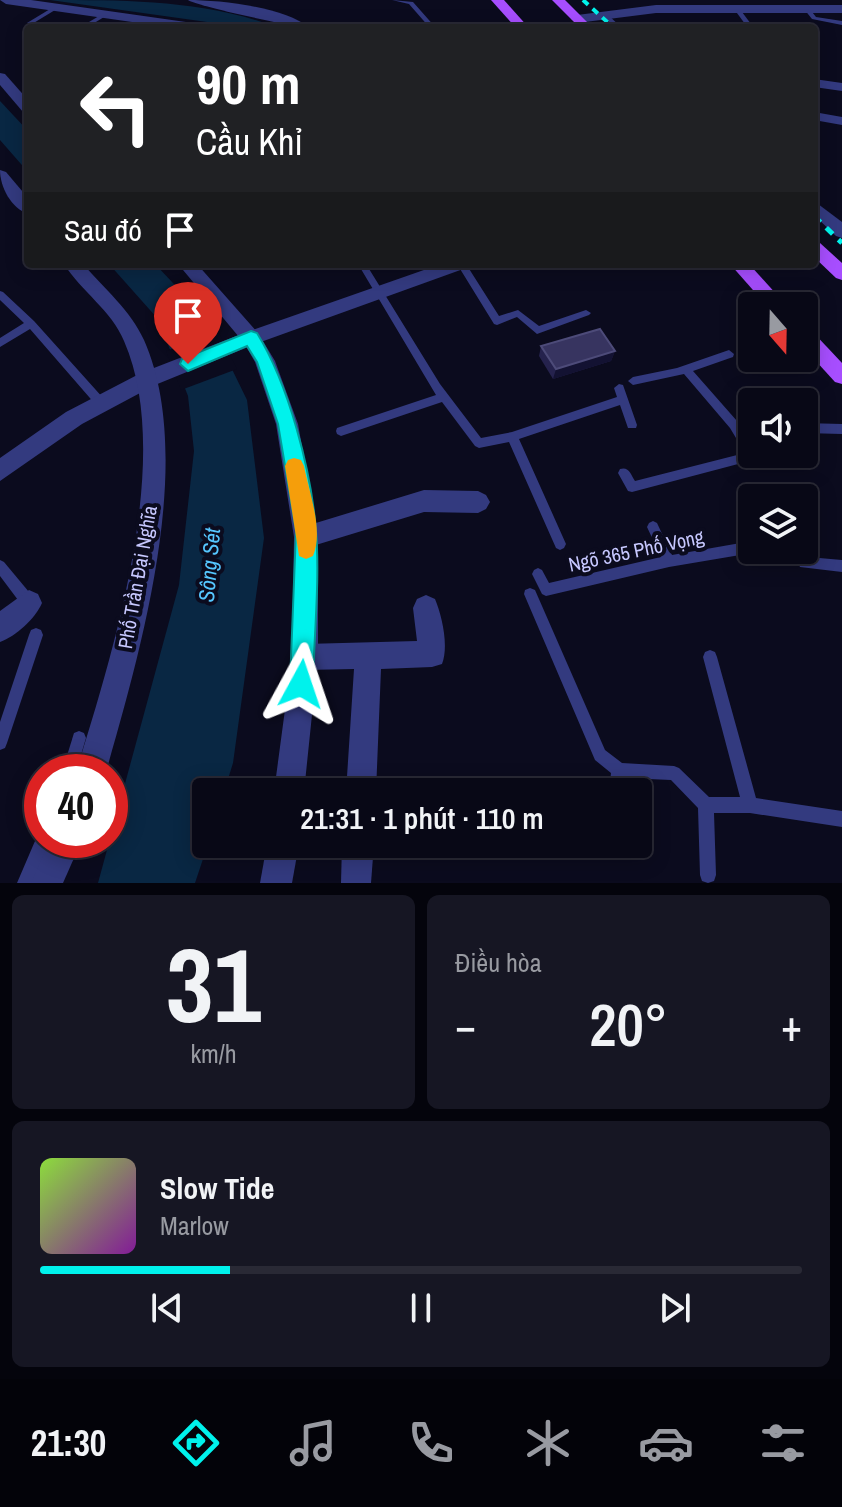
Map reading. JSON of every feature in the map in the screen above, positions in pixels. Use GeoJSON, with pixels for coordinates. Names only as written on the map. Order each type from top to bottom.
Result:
{"type":"FeatureCollection","features":[{"type":"Feature","properties":{"kind":"main road"},"geometry":{"type":"LineString","coordinates":[[497,0],[519,24]]}},
{"type":"Feature","properties":{"kind":"main road"},"geometry":{"type":"LineString","coordinates":[[558,0],[582,23]]}},
{"type":"Feature","properties":{"kind":"main road"},"geometry":{"type":"LineString","coordinates":[[818,251],[842,274]]}},
{"type":"Feature","properties":{"kind":"main road"},"geometry":{"type":"LineString","coordinates":[[743,268],[765,292]]}},
{"type":"Feature","properties":{"kind":"main road"},"geometry":{"type":"LineString","coordinates":[[818,350],[842,376]]}},
{"type":"Feature","properties":{"kind":"street"},"geometry":{"type":"LineString","coordinates":[[6,0],[173,24]]}},
{"type":"Feature","properties":{"kind":"street"},"geometry":{"type":"LineString","coordinates":[[194,0],[274,16],[294,24]]}},
{"type":"Feature","properties":{"kind":"street"},"geometry":{"type":"LineString","coordinates":[[593,0],[607,15]]}},
{"type":"Feature","properties":{"kind":"street"},"geometry":{"type":"LineString","coordinates":[[645,0],[656,9]]}},
{"type":"Feature","properties":{"kind":"street"},"geometry":{"type":"LineString","coordinates":[[582,23],[607,15],[656,9],[799,6],[842,9]]}},
{"type":"Feature","properties":{"kind":"street"},"geometry":{"type":"LineString","coordinates":[[0,77],[24,100]]}},
{"type":"Feature","properties":{"kind":"street"},"geometry":{"type":"LineString","coordinates":[[818,84],[842,87]]}},
{"type":"Feature","properties":{"kind":"street"},"geometry":{"type":"LineString","coordinates":[[818,117],[842,121]]}},
{"type":"Feature","properties":{"kind":"street"},"geometry":{"type":"LineString","coordinates":[[0,175],[24,204]]}},
{"type":"Feature","properties":{"kind":"street"},"geometry":{"type":"LineString","coordinates":[[818,210],[842,232]]}},
{"type":"Feature","properties":{"kind":"street","name":"Phố Trần Đại Nghĩa"},"geometry":{"type":"LineString","coordinates":[[76,268],[133,338],[157,376],[151,493],[133,625],[96,754]]}},
{"type":"Feature","properties":{"kind":"street"},"geometry":{"type":"LineString","coordinates":[[190,268],[242,342],[265,361],[287,424],[306,537],[305,657],[291,778]]}},
{"type":"Feature","properties":{"kind":"street"},"geometry":{"type":"LineString","coordinates":[[0,471],[100,402],[157,376],[448,268]]}},
{"type":"Feature","properties":{"kind":"street"},"geometry":{"type":"LineString","coordinates":[[306,537],[424,501],[478,502]]}},
{"type":"Feature","properties":{"kind":"street"},"geometry":{"type":"LineString","coordinates":[[0,629],[29,603]]}},
{"type":"Feature","properties":{"kind":"street"},"geometry":{"type":"LineString","coordinates":[[305,657],[432,654],[426,608]]}},
{"type":"Feature","properties":{"kind":"street"},"geometry":{"type":"LineString","coordinates":[[362,778],[368,656]]}},
{"type":"Feature","properties":{"kind":"street"},"geometry":{"type":"LineString","coordinates":[[47,883],[58,858]]}},
{"type":"Feature","properties":{"kind":"street"},"geometry":{"type":"LineString","coordinates":[[276,883],[280,858]]}},
{"type":"Feature","properties":{"kind":"street"},"geometry":{"type":"LineString","coordinates":[[356,880],[357,858]]}},
{"type":"Feature","properties":{"kind":"lane"},"geometry":{"type":"LineString","coordinates":[[395,0],[411,3],[429,24]]}},
{"type":"Feature","properties":{"kind":"lane"},"geometry":{"type":"LineString","coordinates":[[799,6],[814,18],[842,23]]}},
{"type":"Feature","properties":{"kind":"lane"},"geometry":{"type":"LineString","coordinates":[[35,24],[27,22],[57,7]]}},
{"type":"Feature","properties":{"kind":"lane"},"geometry":{"type":"LineString","coordinates":[[737,9],[748,24]]}},
{"type":"Feature","properties":{"kind":"lane"},"geometry":{"type":"LineString","coordinates":[[89,24],[106,14]]}},
{"type":"Feature","properties":{"kind":"lane"},"geometry":{"type":"LineString","coordinates":[[607,15],[615,24]]}},
{"type":"Feature","properties":{"kind":"lane"},"geometry":{"type":"LineString","coordinates":[[365,268],[444,397],[479,443],[512,437],[622,393],[632,425]]}},
{"type":"Feature","properties":{"kind":"lane"},"geometry":{"type":"LineString","coordinates":[[463,268],[497,321],[518,313],[537,330],[586,313]]}},
{"type":"Feature","properties":{"kind":"lane"},"geometry":{"type":"LineString","coordinates":[[0,294],[100,402]]}},
{"type":"Feature","properties":{"kind":"lane"},"geometry":{"type":"LineString","coordinates":[[0,343],[31,324]]}},
{"type":"Feature","properties":{"kind":"lane"},"geometry":{"type":"LineString","coordinates":[[633,381],[686,369],[729,354]]}},
{"type":"Feature","properties":{"kind":"lane"},"geometry":{"type":"LineString","coordinates":[[624,473],[632,487],[753,456],[734,425],[686,369]]}},
{"type":"Feature","properties":{"kind":"lane"},"geometry":{"type":"LineString","coordinates":[[341,431],[444,397]]}},
{"type":"Feature","properties":{"kind":"lane"},"geometry":{"type":"LineString","coordinates":[[734,425],[738,425]]}},
{"type":"Feature","properties":{"kind":"lane"},"geometry":{"type":"LineString","coordinates":[[818,428],[842,429]]}},
{"type":"Feature","properties":{"kind":"lane"},"geometry":{"type":"LineString","coordinates":[[512,437],[560,544]]}},
{"type":"Feature","properties":{"kind":"lane"},"geometry":{"type":"LineString","coordinates":[[653,527],[669,561]]}},
{"type":"Feature","properties":{"kind":"lane","name":"Ngõ 365 Phố Vọng"},"geometry":{"type":"LineString","coordinates":[[538,574],[546,590],[669,561],[738,549]]}},
{"type":"Feature","properties":{"kind":"lane"},"geometry":{"type":"LineString","coordinates":[[817,564],[842,566]]}},
{"type":"Feature","properties":{"kind":"lane"},"geometry":{"type":"LineString","coordinates":[[0,566],[29,603]]}},
{"type":"Feature","properties":{"kind":"lane"},"geometry":{"type":"LineString","coordinates":[[530,594],[600,755],[619,770],[674,773],[706,805],[708,875]]}},
{"type":"Feature","properties":{"kind":"lane"},"geometry":{"type":"LineString","coordinates":[[0,743],[36,635]]}},
{"type":"Feature","properties":{"kind":"lane"},"geometry":{"type":"LineString","coordinates":[[710,657],[750,805]]}},
{"type":"Feature","properties":{"kind":"lane"},"geometry":{"type":"LineString","coordinates":[[74,754],[79,738]]}},
{"type":"Feature","properties":{"kind":"lane"},"geometry":{"type":"LineString","coordinates":[[618,778],[619,770]]}},
{"type":"Feature","properties":{"kind":"lane"},"geometry":{"type":"LineString","coordinates":[[706,805],[750,805],[842,819]]}},
{"type":"Feature","properties":{"kind":"lane"},"geometry":{"type":"LineString","coordinates":[[25,883],[36,858]]}},
{"type":"Feature","properties":{"kind":"water"},"geometry":{"type":"Polygon","coordinates":[[[50,0],[137,1],[195,7],[267,24],[207,22],[50,0]]]}},
{"type":"Feature","properties":{"kind":"water"},"geometry":{"type":"Polygon","coordinates":[[[0,101],[24,127],[24,167],[0,140],[0,101]]]}},
{"type":"Feature","properties":{"kind":"water","name":"Sông Sét"},"geometry":{"type":"Polygon","coordinates":[[[113,268],[159,268],[208,320],[247,400],[264,538],[233,763],[228,778],[192,778],[192,858],[203,858],[195,883],[98,883],[105,858],[128,858],[128,773],[179,585],[194,451],[188,396],[158,319],[113,268]]]}},
{"type":"Feature","properties":{"kind":"pier"},"geometry":{"type":"Polygon","coordinates":[[[218,331],[237,369],[181,390],[166,351],[218,331]]]}},
{"type":"Feature","properties":{"kind":"building"},"geometry":{"type":"Polygon","coordinates":[[[600,329],[615,351],[556,369],[541,346],[600,329]]]}},
{"type":"Feature","properties":{"kind":"railway"},"geometry":{"type":"LineString","coordinates":[[583,0],[610,24]]}},
{"type":"Feature","properties":{"kind":"railway"},"geometry":{"type":"LineString","coordinates":[[818,220],[842,243]]}},
{"type":"Feature","properties":{"kind":"slow traffic"},"geometry":{"type":"LineString","coordinates":[[294,466],[306,531],[306,550]]}},
{"type":"Feature","properties":{"kind":"route"},"geometry":{"type":"LineString","coordinates":[[188,364],[251,338],[265,361],[287,424],[306,531],[305,657],[301,684]]}}]}
